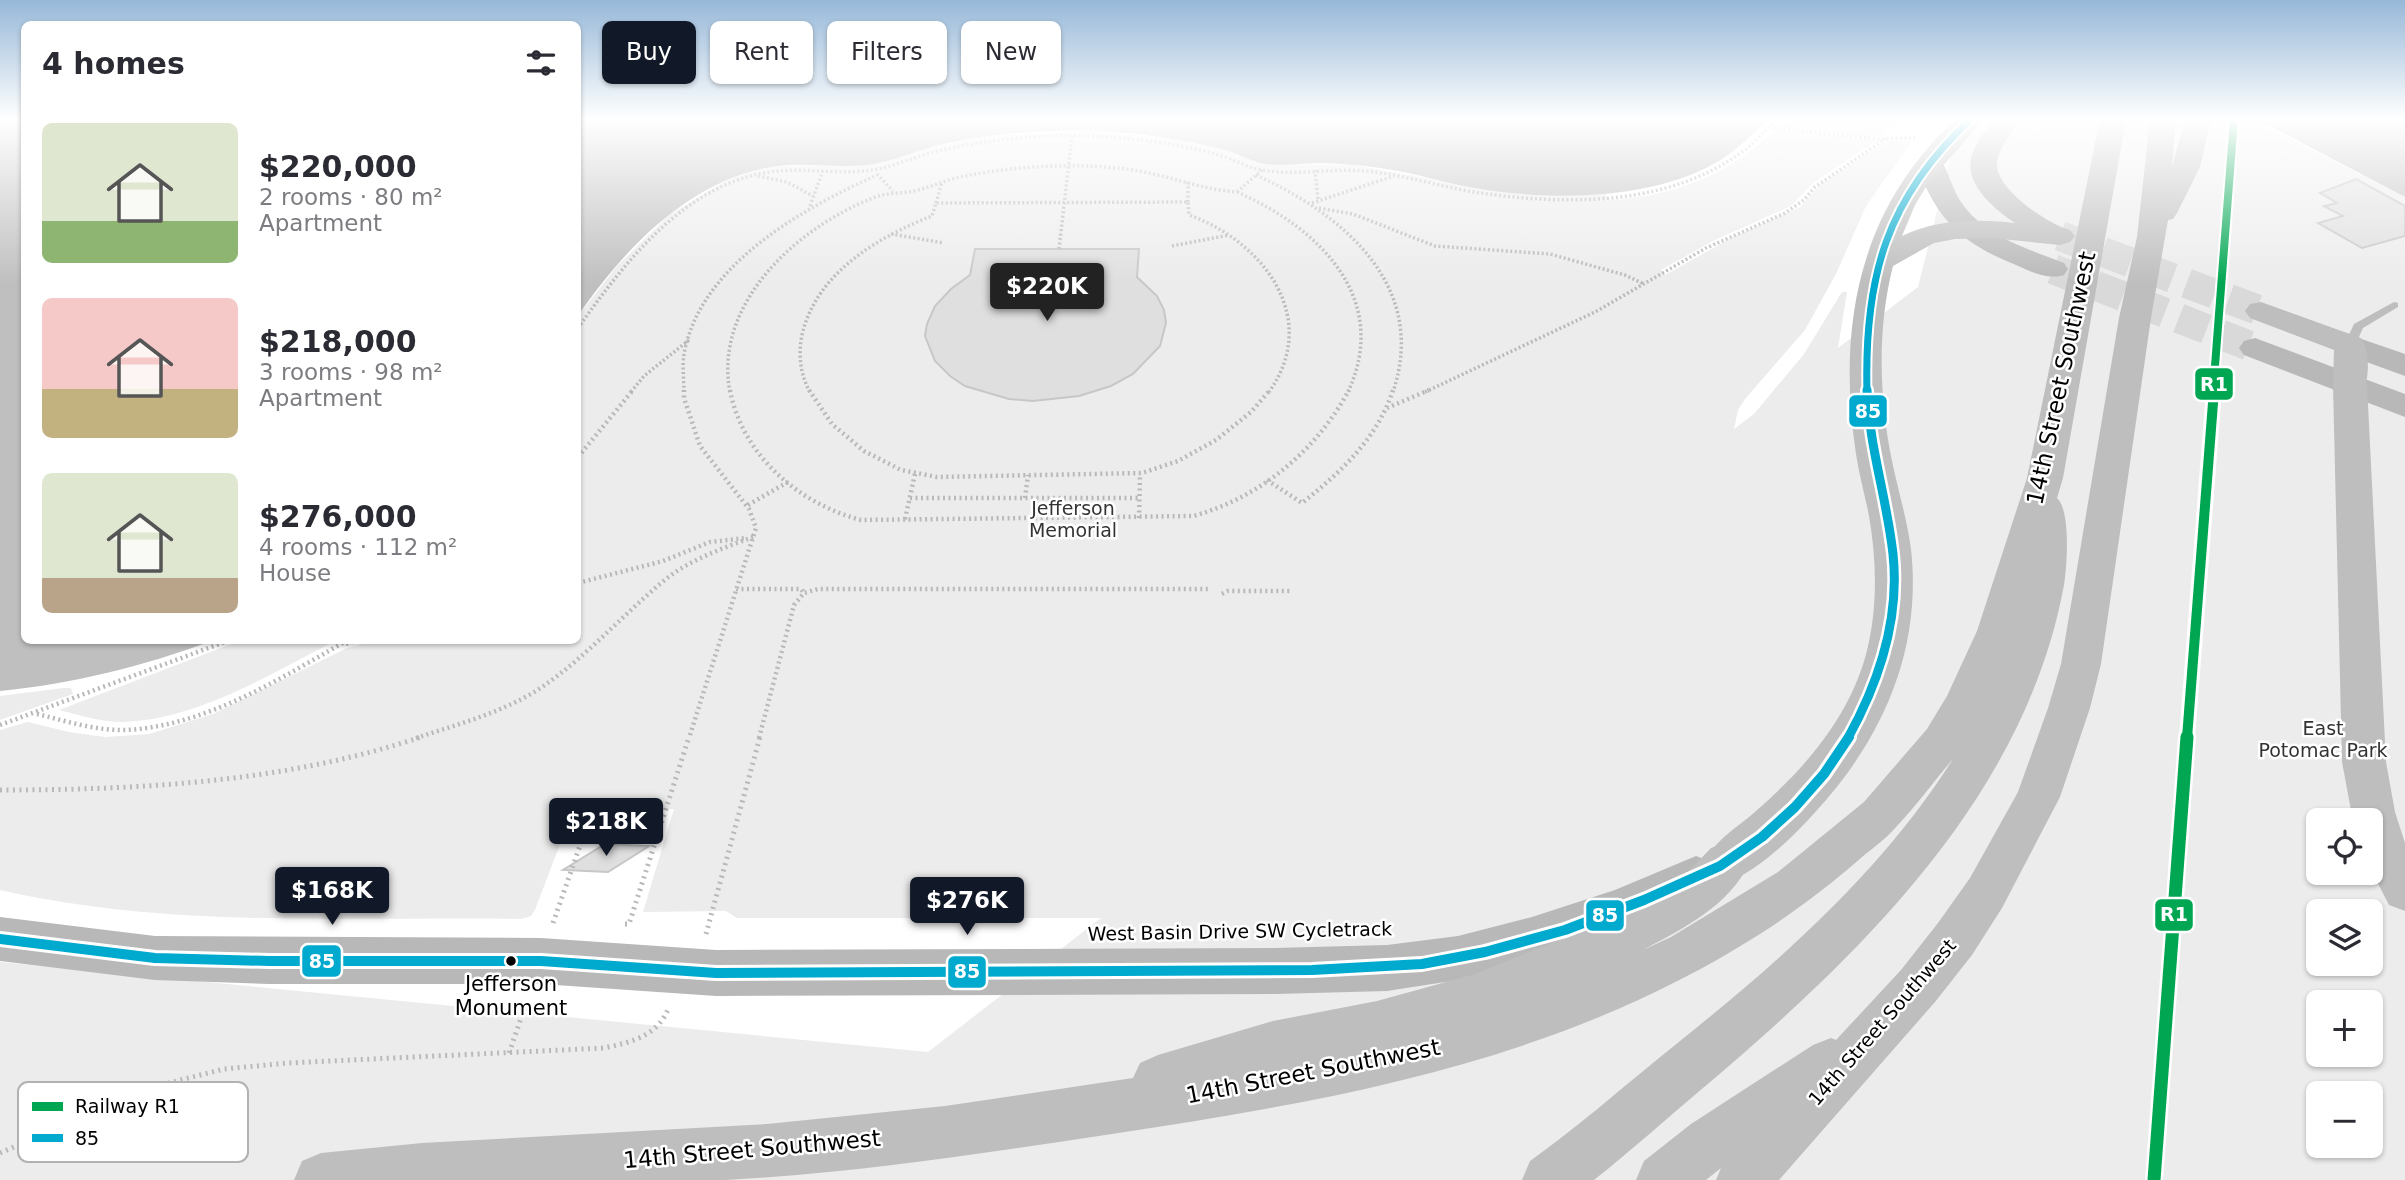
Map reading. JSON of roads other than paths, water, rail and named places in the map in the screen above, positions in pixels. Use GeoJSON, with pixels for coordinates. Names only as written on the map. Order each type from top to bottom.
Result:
{"type":"FeatureCollection","features":[{"type":"Feature","properties":{"kind":"main road"},"geometry":{"type":"LineString","coordinates":[[1032,1119],[1273,1046],[1377,1025],[1476,997],[1583,954],[1648,923],[1698,893],[1727,862],[1774,825],[1818,782],[1872,696],[1891,625],[1894,572],[1888,523],[1872,442],[1866,383],[1869,323],[1880,261],[1894,219],[1916,174]]}},
{"type":"Feature","properties":{"kind":"main road"},"geometry":{"type":"LineString","coordinates":[[1880,261],[1924,237],[1971,231],[2060,236],[2011,207],[1990,186],[1986,174]]}},
{"type":"Feature","properties":{"kind":"main road","name":"14th Street Southwest"},"geometry":{"type":"LineString","coordinates":[[321,1180],[422,1170],[767,1151],[945,1132],[1197,1095],[1355,1068],[1496,1032],[1565,1009],[1688,953],[1747,918],[1803,879],[1880,815],[1942,741],[1965,703],[1997,631],[2045,478],[2102,174]]}},
{"type":"Feature","properties":{"kind":"main road","name":"14th Street Southwest"},"geometry":{"type":"LineString","coordinates":[[1743,1180],[1880,1031],[1955,939],[1986,893],[2042,785],[2081,664],[2135,318],[2152,237],[2158,174]]}},
{"type":"Feature","properties":{"kind":"main road"},"geometry":{"type":"LineString","coordinates":[[2152,237],[2183,174]]}},
{"type":"Feature","properties":{"kind":"main road"},"geometry":{"type":"LineString","coordinates":[[2260,311],[2350,345],[2364,762],[2374,819],[2395,874],[2405,890]]}},
{"type":"Feature","properties":{"kind":"main road"},"geometry":{"type":"LineString","coordinates":[[1549,1180],[1780,992],[1881,890],[1943,814],[2006,705],[2031,638],[2047,574],[2045,478]]}},
{"type":"Feature","properties":{"kind":"main road"},"geometry":{"type":"LineString","coordinates":[[1663,1180],[1710,1143],[1880,1031]]}},
{"type":"Feature","properties":{"kind":"street"},"geometry":{"type":"LineString","coordinates":[[1934,174],[1939,193],[1949,209],[1971,231],[2014,254],[2053,269]]}},
{"type":"Feature","properties":{"kind":"street"},"geometry":{"type":"LineString","coordinates":[[2350,345],[2405,366]]}},
{"type":"Feature","properties":{"kind":"street"},"geometry":{"type":"LineString","coordinates":[[2255,348],[2405,407]]}},
{"type":"Feature","properties":{"kind":"street"},"geometry":{"type":"LineString","coordinates":[[0,939],[155,958],[269,961],[541,961],[716,973],[1275,971],[1387,968],[1458,958],[1532,939],[1624,908],[1727,862]]}},
{"type":"Feature","properties":{"kind":"lane"},"geometry":{"type":"LineString","coordinates":[[2350,345],[2358,326],[2394,305]]}},
{"type":"Feature","properties":{"kind":"tunnel"},"geometry":{"type":"LineString","coordinates":[[2060,236],[2261,311]]}},
{"type":"Feature","properties":{"kind":"tunnel"},"geometry":{"type":"LineString","coordinates":[[2053,269],[2255,348]]}},
{"type":"Feature","properties":{"kind":"rail line","name":"R1"},"geometry":{"type":"LineString","coordinates":[[2154,1180],[2230,174]]}},
{"type":"Feature","properties":{"kind":"place","name":"Jefferson Monument"},"geometry":{"type":"Point","coordinates":[511,961]}},
{"type":"Feature","properties":{"kind":"park label","name":"Jefferson Memorial"},"geometry":{"type":"Point","coordinates":[1073,519]}},
{"type":"Feature","properties":{"kind":"park label","name":"East Potomac Park"},"geometry":{"type":"Point","coordinates":[2323,739]}}]}
